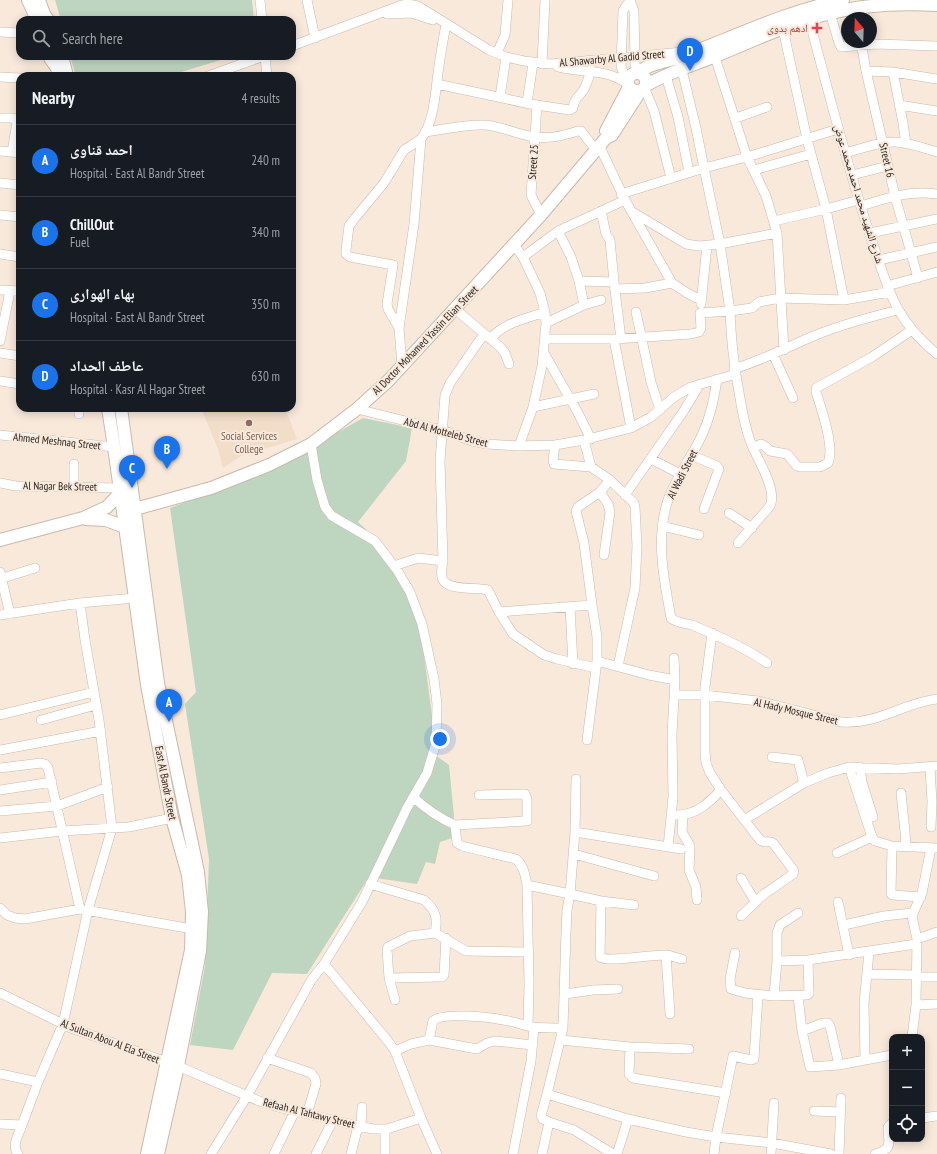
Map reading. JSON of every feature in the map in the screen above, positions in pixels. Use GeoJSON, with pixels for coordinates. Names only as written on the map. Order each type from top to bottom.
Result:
{"type":"FeatureCollection","features":[{"type":"Feature","properties":{"kind":"main road"},"geometry":{"type":"LineString","coordinates":[[28,0],[35,16]]}},
{"type":"Feature","properties":{"kind":"main road"},"geometry":{"type":"LineString","coordinates":[[39,0],[45,16]]}},
{"type":"Feature","properties":{"kind":"main road"},"geometry":{"type":"LineString","coordinates":[[44,0],[50,16]]}},
{"type":"Feature","properties":{"kind":"main road"},"geometry":{"type":"LineString","coordinates":[[637,83],[646,67],[671,61],[795,13],[830,5],[843,0]]}},
{"type":"Feature","properties":{"kind":"main road"},"geometry":{"type":"LineString","coordinates":[[830,5],[853,12]]}},
{"type":"Feature","properties":{"kind":"main road"},"geometry":{"type":"LineString","coordinates":[[637,83],[666,76],[809,19],[830,5]]}},
{"type":"Feature","properties":{"kind":"main road"},"geometry":{"type":"LineString","coordinates":[[860,12],[886,5],[937,5]]}},
{"type":"Feature","properties":{"kind":"main road"},"geometry":{"type":"LineString","coordinates":[[50,60],[51,72]]}},
{"type":"Feature","properties":{"kind":"main road"},"geometry":{"type":"LineString","coordinates":[[52,60],[58,72]]}},
{"type":"Feature","properties":{"kind":"main road"},"geometry":{"type":"LineString","coordinates":[[63,60],[66,72]]}},
{"type":"Feature","properties":{"kind":"main road","name":"Al Doctor Mohamed Yassin Elian Street"},"geometry":{"type":"LineString","coordinates":[[135,510],[209,489],[269,465],[311,444],[357,409],[402,366],[541,215],[600,144],[612,135],[637,83]]}},
{"type":"Feature","properties":{"kind":"main road","name":"East Al Bandr Street"},"geometry":{"type":"LineString","coordinates":[[109,412],[147,685],[172,818],[188,875],[192,912],[191,950],[158,1154]]}},
{"type":"Feature","properties":{"kind":"main road","name":"East Al Bandr Street"},"geometry":{"type":"LineString","coordinates":[[122,412],[158,683],[200,886],[200,951],[172,1064],[147,1154]]}},
{"type":"Feature","properties":{"kind":"main road"},"geometry":{"type":"LineString","coordinates":[[0,540],[83,518],[107,507],[120,490]]}},
{"type":"Feature","properties":{"kind":"main road"},"geometry":{"type":"LineString","coordinates":[[83,518],[106,520],[125,527]]}},
{"type":"Feature","properties":{"kind":"main road"},"geometry":{"type":"LineString","coordinates":[[172,818],[177,816],[186,816]]}},
{"type":"Feature","properties":{"kind":"main road"},"geometry":{"type":"LineString","coordinates":[[176,836],[185,836],[189,832]]}},
{"type":"Feature","properties":{"kind":"street"},"geometry":{"type":"LineString","coordinates":[[260,0],[262,16]]}},
{"type":"Feature","properties":{"kind":"street"},"geometry":{"type":"LineString","coordinates":[[307,0],[315,38]]}},
{"type":"Feature","properties":{"kind":"street"},"geometry":{"type":"LineString","coordinates":[[402,5],[411,0]]}},
{"type":"Feature","properties":{"kind":"street"},"geometry":{"type":"LineString","coordinates":[[500,97],[501,55],[505,35],[508,0]]}},
{"type":"Feature","properties":{"kind":"street"},"geometry":{"type":"LineString","coordinates":[[527,103],[542,63],[546,0]]}},
{"type":"Feature","properties":{"kind":"street"},"geometry":{"type":"LineString","coordinates":[[630,1],[634,12],[637,83],[654,111],[671,178]]}},
{"type":"Feature","properties":{"kind":"street"},"geometry":{"type":"LineString","coordinates":[[630,1],[623,12],[621,69],[624,75],[637,83]]}},
{"type":"Feature","properties":{"kind":"street","name":"Al Shawarby Al Gadid Street"},"geometry":{"type":"LineString","coordinates":[[296,45],[375,15],[392,4],[408,4],[418,6],[446,24],[501,55],[564,68],[591,70],[637,83]]}},
{"type":"Feature","properties":{"kind":"street"},"geometry":{"type":"LineString","coordinates":[[830,5],[841,47]]}},
{"type":"Feature","properties":{"kind":"street","name":"Al Shawarby Al Gadid Street"},"geometry":{"type":"LineString","coordinates":[[375,15],[401,12],[411,13],[446,24]]}},
{"type":"Feature","properties":{"kind":"street","name":"شارع الشهيد محمد احمد محمد عوض"},"geometry":{"type":"LineString","coordinates":[[809,19],[838,130],[860,203],[889,289],[898,310],[912,330],[937,354]]}},
{"type":"Feature","properties":{"kind":"street"},"geometry":{"type":"LineString","coordinates":[[402,366],[399,328],[414,224],[424,135],[437,84],[446,24]]}},
{"type":"Feature","properties":{"kind":"street"},"geometry":{"type":"LineString","coordinates":[[783,29],[807,139],[834,243],[844,300]]}},
{"type":"Feature","properties":{"kind":"street"},"geometry":{"type":"LineString","coordinates":[[0,32],[16,33]]}},
{"type":"Feature","properties":{"kind":"street"},"geometry":{"type":"LineString","coordinates":[[877,44],[937,46]]}},
{"type":"Feature","properties":{"kind":"street","name":"Street 16"},"geometry":{"type":"LineString","coordinates":[[862,48],[895,196],[918,278]]}},
{"type":"Feature","properties":{"kind":"street","name":"Al Shawarby Al Gadid Street"},"geometry":{"type":"LineString","coordinates":[[542,63],[697,51]]}},
{"type":"Feature","properties":{"kind":"street"},"geometry":{"type":"LineString","coordinates":[[715,56],[736,118],[747,157],[766,196],[777,233],[784,350]]}},
{"type":"Feature","properties":{"kind":"street"},"geometry":{"type":"LineString","coordinates":[[219,72],[254,60]]}},
{"type":"Feature","properties":{"kind":"street"},"geometry":{"type":"LineString","coordinates":[[265,60],[267,72]]}},
{"type":"Feature","properties":{"kind":"street"},"geometry":{"type":"LineString","coordinates":[[437,84],[537,105],[570,110],[573,108],[574,102],[578,95],[585,88],[591,70]]}},
{"type":"Feature","properties":{"kind":"street"},"geometry":{"type":"LineString","coordinates":[[682,70],[696,128],[720,244],[730,311],[735,371],[747,433],[770,486],[772,496],[770,506],[738,543]]}},
{"type":"Feature","properties":{"kind":"street"},"geometry":{"type":"LineString","coordinates":[[866,71],[893,72],[937,79]]}},
{"type":"Feature","properties":{"kind":"street"},"geometry":{"type":"LineString","coordinates":[[893,72],[906,144]]}},
{"type":"Feature","properties":{"kind":"street"},"geometry":{"type":"LineString","coordinates":[[666,76],[678,117],[689,172]]}},
{"type":"Feature","properties":{"kind":"street"},"geometry":{"type":"LineString","coordinates":[[0,77],[16,78]]}},
{"type":"Feature","properties":{"kind":"street","name":"Street 25"},"geometry":{"type":"LineString","coordinates":[[537,105],[531,195],[541,215]]}},
{"type":"Feature","properties":{"kind":"street"},"geometry":{"type":"LineString","coordinates":[[899,105],[937,111]]}},
{"type":"Feature","properties":{"kind":"street"},"geometry":{"type":"LineString","coordinates":[[736,118],[767,107]]}},
{"type":"Feature","properties":{"kind":"street"},"geometry":{"type":"LineString","coordinates":[[0,118],[13,118],[16,121]]}},
{"type":"Feature","properties":{"kind":"street"},"geometry":{"type":"LineString","coordinates":[[408,266],[361,260],[350,257],[346,254],[349,226],[384,183],[404,150],[424,135],[485,125],[534,137],[552,138],[581,131],[600,144],[623,197],[672,283],[687,293],[702,300]]}},
{"type":"Feature","properties":{"kind":"street"},"geometry":{"type":"LineString","coordinates":[[523,257],[558,231],[601,211],[623,197],[689,172],[747,157],[838,130]]}},
{"type":"Feature","properties":{"kind":"street"},"geometry":{"type":"LineString","coordinates":[[845,153],[883,143],[894,142],[937,152]]}},
{"type":"Feature","properties":{"kind":"street"},"geometry":{"type":"LineString","coordinates":[[0,151],[16,152]]}},
{"type":"Feature","properties":{"kind":"street"},"geometry":{"type":"LineString","coordinates":[[754,170],[811,154]]}},
{"type":"Feature","properties":{"kind":"street"},"geometry":{"type":"LineString","coordinates":[[852,175],[888,166]]}},
{"type":"Feature","properties":{"kind":"street"},"geometry":{"type":"LineString","coordinates":[[0,183],[16,185]]}},
{"type":"Feature","properties":{"kind":"street"},"geometry":{"type":"LineString","coordinates":[[774,221],[826,209],[918,192],[937,194]]}},
{"type":"Feature","properties":{"kind":"street"},"geometry":{"type":"LineString","coordinates":[[601,211],[606,234],[610,240],[615,286],[618,339],[631,428]]}},
{"type":"Feature","properties":{"kind":"street"},"geometry":{"type":"LineString","coordinates":[[631,211],[686,244],[693,246],[720,244],[777,233]]}},
{"type":"Feature","properties":{"kind":"street"},"geometry":{"type":"LineString","coordinates":[[0,215],[16,217]]}},
{"type":"Feature","properties":{"kind":"street"},"geometry":{"type":"LineString","coordinates":[[870,233],[937,219]]}},
{"type":"Feature","properties":{"kind":"street"},"geometry":{"type":"LineString","coordinates":[[558,231],[569,251],[579,282],[584,305]]}},
{"type":"Feature","properties":{"kind":"street"},"geometry":{"type":"LineString","coordinates":[[514,245],[523,257],[540,293],[546,323],[544,353],[533,407],[519,446]]}},
{"type":"Feature","properties":{"kind":"street"},"geometry":{"type":"LineString","coordinates":[[545,339],[641,338],[699,332],[707,246]]}},
{"type":"Feature","properties":{"kind":"street"},"geometry":{"type":"LineString","coordinates":[[879,260],[937,247]]}},
{"type":"Feature","properties":{"kind":"street"},"geometry":{"type":"LineString","coordinates":[[0,254],[16,256]]}},
{"type":"Feature","properties":{"kind":"street"},"geometry":{"type":"LineString","coordinates":[[393,265],[387,304],[388,309],[399,328]]}},
{"type":"Feature","properties":{"kind":"street"},"geometry":{"type":"LineString","coordinates":[[700,313],[752,308],[760,301],[780,298],[844,300],[889,289],[937,272]]}},
{"type":"Feature","properties":{"kind":"street"},"geometry":{"type":"LineString","coordinates":[[579,282],[645,288],[672,283]]}},
{"type":"Feature","properties":{"kind":"street"},"geometry":{"type":"LineString","coordinates":[[0,290],[16,291]]}},
{"type":"Feature","properties":{"kind":"street"},"geometry":{"type":"LineString","coordinates":[[0,336],[10,290]]}},
{"type":"Feature","properties":{"kind":"street"},"geometry":{"type":"LineString","coordinates":[[546,323],[584,305],[601,300]]}},
{"type":"Feature","properties":{"kind":"street"},"geometry":{"type":"LineString","coordinates":[[455,309],[502,350],[509,364]]}},
{"type":"Feature","properties":{"kind":"street","name":"Abd Al Motteleb Street"},"geometry":{"type":"LineString","coordinates":[[357,409],[442,430],[472,441],[487,444],[519,446],[555,445],[587,440],[631,428],[651,417],[682,392],[700,384],[717,379],[847,323],[898,310]]}},
{"type":"Feature","properties":{"kind":"street"},"geometry":{"type":"LineString","coordinates":[[545,312],[505,326],[487,337],[446,390],[440,461],[441,575],[446,584],[452,586],[483,588],[488,590],[499,612],[514,634],[544,655],[574,664],[618,666],[649,675],[675,680]]}},
{"type":"Feature","properties":{"kind":"street"},"geometry":{"type":"LineString","coordinates":[[636,312],[651,382],[660,410]]}},
{"type":"Feature","properties":{"kind":"street"},"geometry":{"type":"LineString","coordinates":[[753,448],[761,444],[770,451],[787,454],[796,465],[800,467],[820,467],[828,463],[830,458],[830,448],[825,420],[816,388],[872,357],[912,330]]}},
{"type":"Feature","properties":{"kind":"street"},"geometry":{"type":"LineString","coordinates":[[0,353],[16,355]]}},
{"type":"Feature","properties":{"kind":"street"},"geometry":{"type":"LineString","coordinates":[[544,353],[577,411],[587,440],[591,467]]}},
{"type":"Feature","properties":{"kind":"street"},"geometry":{"type":"LineString","coordinates":[[773,354],[793,398]]}},
{"type":"Feature","properties":{"kind":"street","name":"Al Wadi Street"},"geometry":{"type":"LineString","coordinates":[[712,633],[686,623],[676,622],[671,618],[664,579],[661,548],[662,526],[668,501],[680,474],[698,443],[709,417],[715,395],[717,379]]}},
{"type":"Feature","properties":{"kind":"street"},"geometry":{"type":"LineString","coordinates":[[0,381],[16,383]]}},
{"type":"Feature","properties":{"kind":"street"},"geometry":{"type":"LineString","coordinates":[[625,495],[683,412],[700,384]]}},
{"type":"Feature","properties":{"kind":"street"},"geometry":{"type":"LineString","coordinates":[[533,407],[594,394]]}},
{"type":"Feature","properties":{"kind":"street","name":"Ahmed Meshnaq Street"},"geometry":{"type":"LineString","coordinates":[[0,435],[114,447]]}},
{"type":"Feature","properties":{"kind":"street"},"geometry":{"type":"LineString","coordinates":[[211,1154],[247,1096],[312,979],[324,964],[362,902],[413,797],[427,774],[436,743],[437,704],[434,679],[422,624],[410,592],[394,566],[375,541],[332,516],[325,508],[317,480],[311,444]]}},
{"type":"Feature","properties":{"kind":"street"},"geometry":{"type":"LineString","coordinates":[[555,445],[553,460],[554,464],[591,467],[610,480],[634,503],[637,568],[630,616],[618,666]]}},
{"type":"Feature","properties":{"kind":"street"},"geometry":{"type":"LineString","coordinates":[[691,455],[718,467],[719,469],[704,509]]}},
{"type":"Feature","properties":{"kind":"street"},"geometry":{"type":"LineString","coordinates":[[650,459],[680,474]]}},
{"type":"Feature","properties":{"kind":"street"},"geometry":{"type":"LineString","coordinates":[[74,464],[74,486]]}},
{"type":"Feature","properties":{"kind":"street"},"geometry":{"type":"LineString","coordinates":[[587,740],[597,664],[597,637],[584,543],[575,513],[578,507],[600,492],[610,480]]}},
{"type":"Feature","properties":{"kind":"street","name":"Al Nagar Bek Street"},"geometry":{"type":"LineString","coordinates":[[0,483],[16,486],[74,486],[120,490]]}},
{"type":"Feature","properties":{"kind":"street"},"geometry":{"type":"LineString","coordinates":[[600,492],[608,504],[610,512],[604,555]]}},
{"type":"Feature","properties":{"kind":"street"},"geometry":{"type":"LineString","coordinates":[[729,512],[752,528]]}},
{"type":"Feature","properties":{"kind":"street"},"geometry":{"type":"LineString","coordinates":[[662,526],[699,535]]}},
{"type":"Feature","properties":{"kind":"street"},"geometry":{"type":"LineString","coordinates":[[394,566],[418,558],[442,561]]}},
{"type":"Feature","properties":{"kind":"street"},"geometry":{"type":"LineString","coordinates":[[10,614],[1,576],[35,568]]}},
{"type":"Feature","properties":{"kind":"street"},"geometry":{"type":"LineString","coordinates":[[0,615],[80,603],[135,598]]}},
{"type":"Feature","properties":{"kind":"street"},"geometry":{"type":"LineString","coordinates":[[18,1154],[15,1151],[15,1145],[38,1082],[63,1024],[84,909],[112,828],[101,731],[80,603]]}},
{"type":"Feature","properties":{"kind":"street"},"geometry":{"type":"LineString","coordinates":[[499,612],[592,605]]}},
{"type":"Feature","properties":{"kind":"street"},"geometry":{"type":"LineString","coordinates":[[570,607],[574,664]]}},
{"type":"Feature","properties":{"kind":"street"},"geometry":{"type":"LineString","coordinates":[[741,916],[755,901],[793,874],[794,871],[774,843],[761,841],[710,773],[705,757],[704,695],[712,633],[751,652],[768,663]]}},
{"type":"Feature","properties":{"kind":"street"},"geometry":{"type":"LineString","coordinates":[[668,847],[672,814],[674,774],[672,734],[675,695],[674,658]]}},
{"type":"Feature","properties":{"kind":"street"},"geometry":{"type":"LineString","coordinates":[[0,715],[94,692]]}},
{"type":"Feature","properties":{"kind":"street","name":"Al Hady Mosque Street"},"geometry":{"type":"LineString","coordinates":[[675,695],[704,695],[758,701],[841,722],[852,723],[863,722],[921,702],[937,699]]}},
{"type":"Feature","properties":{"kind":"street"},"geometry":{"type":"LineString","coordinates":[[41,720],[96,705]]}},
{"type":"Feature","properties":{"kind":"street"},"geometry":{"type":"LineString","coordinates":[[0,750],[101,731]]}},
{"type":"Feature","properties":{"kind":"street"},"geometry":{"type":"LineString","coordinates":[[772,757],[798,760],[804,783]]}},
{"type":"Feature","properties":{"kind":"street"},"geometry":{"type":"LineString","coordinates":[[0,768],[41,763],[45,764],[48,768],[62,831],[84,909]]}},
{"type":"Feature","properties":{"kind":"street"},"geometry":{"type":"LineString","coordinates":[[744,820],[804,783],[828,773],[849,767],[898,769],[933,766],[931,827]]}},
{"type":"Feature","properties":{"kind":"street"},"geometry":{"type":"LineString","coordinates":[[849,767],[872,837],[877,843],[892,846],[934,848],[921,897],[912,913],[917,941],[916,1005],[912,1034]]}},
{"type":"Feature","properties":{"kind":"street"},"geometry":{"type":"LineString","coordinates":[[860,767],[862,782],[873,817]]}},
{"type":"Feature","properties":{"kind":"street"},"geometry":{"type":"LineString","coordinates":[[576,779],[574,854],[566,918],[563,1028],[542,1119],[574,1130],[612,1154]]}},
{"type":"Feature","properties":{"kind":"street"},"geometry":{"type":"LineString","coordinates":[[0,790],[52,782]]}},
{"type":"Feature","properties":{"kind":"street"},"geometry":{"type":"LineString","coordinates":[[0,811],[57,806],[108,787]]}},
{"type":"Feature","properties":{"kind":"street"},"geometry":{"type":"LineString","coordinates":[[672,814],[691,814],[710,801],[722,790]]}},
{"type":"Feature","properties":{"kind":"street"},"geometry":{"type":"LineString","coordinates":[[901,793],[906,847]]}},
{"type":"Feature","properties":{"kind":"street"},"geometry":{"type":"LineString","coordinates":[[413,797],[424,808],[445,821],[455,825],[527,821],[527,799],[525,794],[480,795]]}},
{"type":"Feature","properties":{"kind":"street"},"geometry":{"type":"LineString","coordinates":[[683,815],[682,832],[690,846],[689,870],[696,887],[697,900]]}},
{"type":"Feature","properties":{"kind":"street"},"geometry":{"type":"LineString","coordinates":[[0,838],[62,831],[129,827],[172,818]]}},
{"type":"Feature","properties":{"kind":"street"},"geometry":{"type":"LineString","coordinates":[[455,825],[457,843],[462,846],[516,859],[520,862],[524,871],[527,885],[531,1026],[533,1046],[513,1154]]}},
{"type":"Feature","properties":{"kind":"street"},"geometry":{"type":"LineString","coordinates":[[575,832],[681,849]]}},
{"type":"Feature","properties":{"kind":"street"},"geometry":{"type":"LineString","coordinates":[[837,853],[872,837]]}},
{"type":"Feature","properties":{"kind":"street"},"geometry":{"type":"LineString","coordinates":[[892,846],[891,894],[921,897]]}},
{"type":"Feature","properties":{"kind":"street"},"geometry":{"type":"LineString","coordinates":[[574,854],[654,876]]}},
{"type":"Feature","properties":{"kind":"street"},"geometry":{"type":"LineString","coordinates":[[741,878],[755,901]]}},
{"type":"Feature","properties":{"kind":"street"},"geometry":{"type":"LineString","coordinates":[[370,884],[424,900],[430,905],[437,918],[438,922],[435,932]]}},
{"type":"Feature","properties":{"kind":"street"},"geometry":{"type":"LineString","coordinates":[[527,885],[601,901],[634,906]]}},
{"type":"Feature","properties":{"kind":"street"},"geometry":{"type":"LineString","coordinates":[[601,901],[600,958],[609,960],[666,955],[682,959]]}},
{"type":"Feature","properties":{"kind":"street"},"geometry":{"type":"LineString","coordinates":[[838,902],[844,925],[849,955]]}},
{"type":"Feature","properties":{"kind":"street"},"geometry":{"type":"LineString","coordinates":[[0,908],[7,915],[15,918],[25,919],[84,909],[192,929]]}},
{"type":"Feature","properties":{"kind":"street"},"geometry":{"type":"LineString","coordinates":[[774,996],[778,933],[780,925],[798,913]]}},
{"type":"Feature","properties":{"kind":"street"},"geometry":{"type":"LineString","coordinates":[[844,925],[884,916],[912,913]]}},
{"type":"Feature","properties":{"kind":"street"},"geometry":{"type":"LineString","coordinates":[[395,1000],[389,978],[388,947],[410,936],[435,932],[461,948],[471,952],[529,952]]}},
{"type":"Feature","properties":{"kind":"street"},"geometry":{"type":"LineString","coordinates":[[777,961],[808,960],[869,952],[917,941],[937,932]]}},
{"type":"Feature","properties":{"kind":"street"},"geometry":{"type":"LineString","coordinates":[[389,978],[442,977],[444,975],[446,938]]}},
{"type":"Feature","properties":{"kind":"street"},"geometry":{"type":"LineString","coordinates":[[865,1060],[864,1016],[869,952]]}},
{"type":"Feature","properties":{"kind":"street"},"geometry":{"type":"LineString","coordinates":[[735,953],[730,979],[730,988],[734,991],[758,995],[807,996],[810,993],[808,960]]}},
{"type":"Feature","properties":{"kind":"street"},"geometry":{"type":"LineString","coordinates":[[666,955],[670,1014]]}},
{"type":"Feature","properties":{"kind":"street"},"geometry":{"type":"LineString","coordinates":[[324,964],[395,1051],[421,1118],[437,1154]]}},
{"type":"Feature","properties":{"kind":"street"},"geometry":{"type":"LineString","coordinates":[[867,974],[937,977]]}},
{"type":"Feature","properties":{"kind":"street"},"geometry":{"type":"LineString","coordinates":[[565,994],[593,990],[618,989]]}},
{"type":"Feature","properties":{"kind":"street","name":"Al Sultan Abou Al Ela Street"},"geometry":{"type":"LineString","coordinates":[[0,993],[71,1028],[172,1064]]}},
{"type":"Feature","properties":{"kind":"street"},"geometry":{"type":"LineString","coordinates":[[714,1154],[716,1137],[734,1056],[751,1060],[754,1059],[758,995]]}},
{"type":"Feature","properties":{"kind":"street"},"geometry":{"type":"LineString","coordinates":[[798,996],[802,1031],[810,1067],[839,1065],[889,1056]]}},
{"type":"Feature","properties":{"kind":"street"},"geometry":{"type":"LineString","coordinates":[[916,1005],[937,1004]]}},
{"type":"Feature","properties":{"kind":"street"},"geometry":{"type":"LineString","coordinates":[[429,1040],[433,1021],[438,1018],[461,1016],[482,1017],[531,1026],[563,1028]]}},
{"type":"Feature","properties":{"kind":"street"},"geometry":{"type":"LineString","coordinates":[[802,1031],[828,1023],[839,1065]]}},
{"type":"Feature","properties":{"kind":"street"},"geometry":{"type":"LineString","coordinates":[[395,1051],[411,1044],[429,1040],[477,1049],[487,1043],[495,1041],[533,1046]]}},
{"type":"Feature","properties":{"kind":"street"},"geometry":{"type":"LineString","coordinates":[[561,1040],[630,1047],[689,1049]]}},
{"type":"Feature","properties":{"kind":"street"},"geometry":{"type":"LineString","coordinates":[[630,1047],[629,1074],[633,1078],[726,1093]]}},
{"type":"Feature","properties":{"kind":"street"},"geometry":{"type":"LineString","coordinates":[[267,1058],[311,1073],[315,1078],[316,1084],[308,1114]]}},
{"type":"Feature","properties":{"kind":"street","name":"Refaah Al Tahtawy Street"},"geometry":{"type":"LineString","coordinates":[[172,1064],[265,1103],[360,1126],[385,1129],[421,1118]]}},
{"type":"Feature","properties":{"kind":"street"},"geometry":{"type":"LineString","coordinates":[[0,1074],[38,1082]]}},
{"type":"Feature","properties":{"kind":"street"},"geometry":{"type":"LineString","coordinates":[[547,1094],[628,1119],[686,1132],[772,1143],[831,1154]]}},
{"type":"Feature","properties":{"kind":"street"},"geometry":{"type":"LineString","coordinates":[[839,1154],[841,1098]]}},
{"type":"Feature","properties":{"kind":"street"},"geometry":{"type":"LineString","coordinates":[[771,1154],[774,1103]]}},
{"type":"Feature","properties":{"kind":"street"},"geometry":{"type":"LineString","coordinates":[[351,1154],[360,1126],[362,1107]]}},
{"type":"Feature","properties":{"kind":"street"},"geometry":{"type":"LineString","coordinates":[[814,1110],[841,1112]]}},
{"type":"Feature","properties":{"kind":"street"},"geometry":{"type":"LineString","coordinates":[[274,1154],[295,1111]]}},
{"type":"Feature","properties":{"kind":"street"},"geometry":{"type":"LineString","coordinates":[[925,1118],[937,1116]]}},
{"type":"Feature","properties":{"kind":"street"},"geometry":{"type":"LineString","coordinates":[[617,1154],[628,1119]]}},
{"type":"Feature","properties":{"kind":"street"},"geometry":{"type":"LineString","coordinates":[[316,1154],[333,1120]]}},
{"type":"Feature","properties":{"kind":"street"},"geometry":{"type":"LineString","coordinates":[[542,1154],[549,1122]]}},
{"type":"Feature","properties":{"kind":"street"},"geometry":{"type":"LineString","coordinates":[[0,1124],[22,1125]]}},
{"type":"Feature","properties":{"kind":"street"},"geometry":{"type":"LineString","coordinates":[[875,1154],[884,1152],[889,1146],[889,1126]]}},
{"type":"Feature","properties":{"kind":"street"},"geometry":{"type":"LineString","coordinates":[[385,1129],[385,1154]]}},
{"type":"Feature","properties":{"kind":"shaded area","name":"Social Services College"},"geometry":{"type":"Polygon","coordinates":[[[203,412],[287,412],[297,439],[241,456],[223,468],[218,449],[203,412]]]}},
{"type":"Feature","properties":{"kind":"green space"},"geometry":{"type":"Polygon","coordinates":[[[55,0],[252,0],[254,16],[60,16],[55,0]]]}},
{"type":"Feature","properties":{"kind":"green space"},"geometry":{"type":"Polygon","coordinates":[[[71,60],[221,60],[181,72],[75,72],[71,60]]]}},
{"type":"Feature","properties":{"kind":"green space"},"geometry":{"type":"Polygon","coordinates":[[[363,418],[412,428],[406,461],[358,522],[373,536],[415,604],[423,647],[433,724],[431,752],[449,765],[454,816],[452,838],[440,842],[435,864],[426,862],[417,884],[369,877],[307,974],[272,973],[233,1050],[190,1045],[205,966],[209,859],[185,704],[196,692],[170,508],[246,479],[317,444],[363,418]]]}},
{"type":"Feature","properties":{"kind":"place","name":"ادهم بدوى"},"geometry":{"type":"Point","coordinates":[817,28]}},
{"type":"Feature","properties":{"kind":"place","name":"عاطف الحداد"},"geometry":{"type":"Point","coordinates":[690,71]}},
{"type":"Feature","properties":{"kind":"place","name":"Social Services College"},"geometry":{"type":"Point","coordinates":[249,423]}},
{"type":"Feature","properties":{"kind":"place","name":"ChillOut"},"geometry":{"type":"Point","coordinates":[167,469]}},
{"type":"Feature","properties":{"kind":"place","name":"بهاء الهوارى"},"geometry":{"type":"Point","coordinates":[132,488]}},
{"type":"Feature","properties":{"kind":"place","name":"احمد قناوى"},"geometry":{"type":"Point","coordinates":[169,722]}}]}
